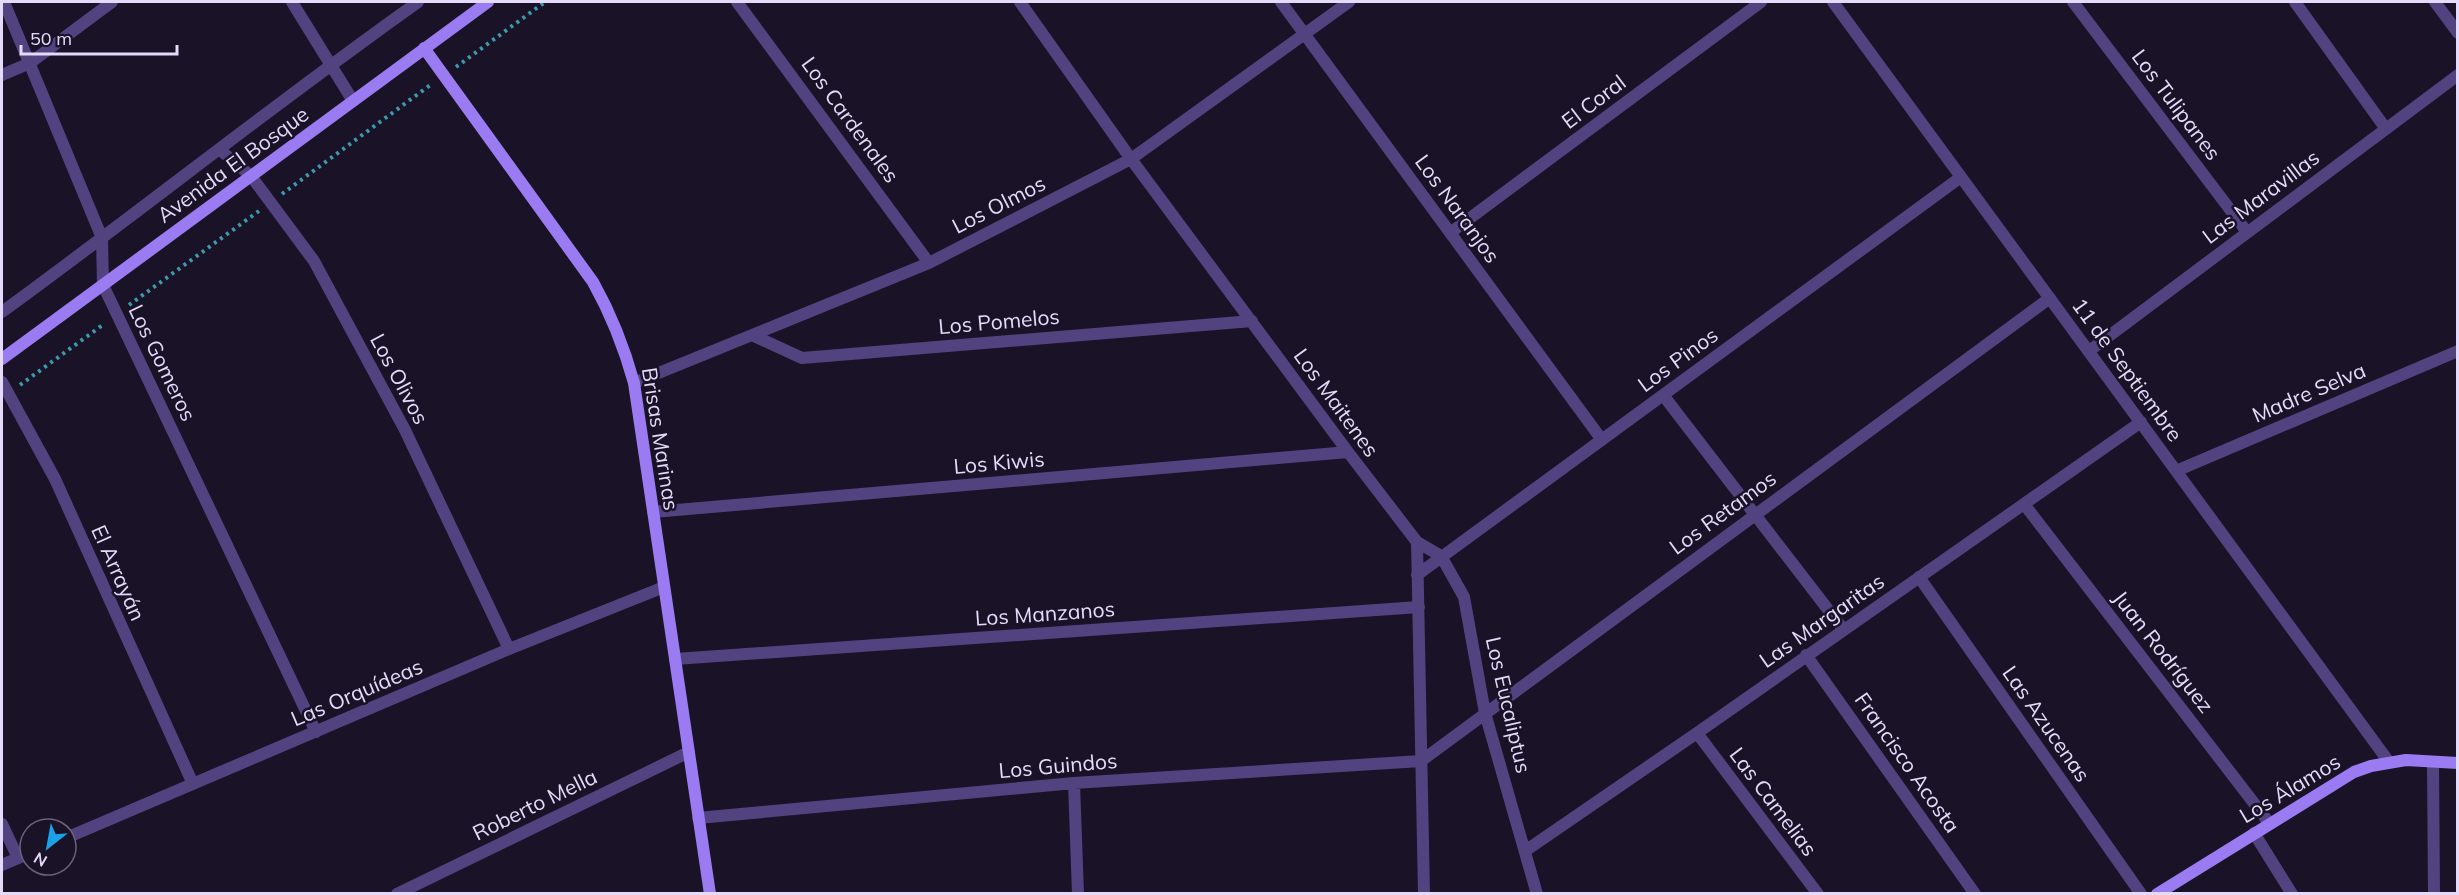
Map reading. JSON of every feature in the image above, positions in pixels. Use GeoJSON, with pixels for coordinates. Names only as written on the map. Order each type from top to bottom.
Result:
{"type":"FeatureCollection","features":[{"type":"Feature","properties":{"kind":"street","name":"Los Gomeros"},"geometry":{"type":"LineString","coordinates":[[4,2],[102,238],[103,285],[316,732]]}},
{"type":"Feature","properties":{"kind":"street"},"geometry":{"type":"LineString","coordinates":[[2,75],[30,63],[112,2]]}},
{"type":"Feature","properties":{"kind":"street"},"geometry":{"type":"LineString","coordinates":[[292,2],[353,101]]}},
{"type":"Feature","properties":{"kind":"street","name":"Avenida El Bosque"},"geometry":{"type":"LineString","coordinates":[[2,312],[220,150],[330,64],[418,2]]}},
{"type":"Feature","properties":{"kind":"street","name":"Avenida El Bosque"},"geometry":{"type":"LineString","coordinates":[[2,359],[488,2]]}},
{"type":"Feature","properties":{"kind":"street","name":"Los Cardenales"},"geometry":{"type":"LineString","coordinates":[[737,2],[929,263]]}},
{"type":"Feature","properties":{"kind":"street","name":"Los Maitenes"},"geometry":{"type":"LineString","coordinates":[[1020,2],[1131,159],[1417,542]]}},
{"type":"Feature","properties":{"kind":"street","name":"Los Naranjos"},"geometry":{"type":"LineString","coordinates":[[1281,2],[1602,440]]}},
{"type":"Feature","properties":{"kind":"street","name":"Los Olmos"},"geometry":{"type":"LineString","coordinates":[[634,383],[929,263],[1131,159],[1349,2]]}},
{"type":"Feature","properties":{"kind":"street","name":"El Coral"},"geometry":{"type":"LineString","coordinates":[[1450,233],[1761,2]]}},
{"type":"Feature","properties":{"kind":"street","name":"11 de Septiembre"},"geometry":{"type":"LineString","coordinates":[[1833,2],[2389,762]]}},
{"type":"Feature","properties":{"kind":"street","name":"Los Tulipanes"},"geometry":{"type":"LineString","coordinates":[[2073,2],[2247,232]]}},
{"type":"Feature","properties":{"kind":"street"},"geometry":{"type":"LineString","coordinates":[[2295,2],[2386,129]]}},
{"type":"Feature","properties":{"kind":"street"},"geometry":{"type":"LineString","coordinates":[[2435,2],[2457,33]]}},
{"type":"Feature","properties":{"kind":"street","name":"Brisas Marinas"},"geometry":{"type":"LineString","coordinates":[[424,48],[593,282],[618,331],[634,383],[710,894]]}},
{"type":"Feature","properties":{"kind":"street","name":"Las Maravillas"},"geometry":{"type":"LineString","coordinates":[[2089,351],[2457,75]]}},
{"type":"Feature","properties":{"kind":"street","name":"Los Olivos"},"geometry":{"type":"LineString","coordinates":[[220,150],[251,176],[314,261],[405,430],[509,649]]}},
{"type":"Feature","properties":{"kind":"street","name":"Los Pinos"},"geometry":{"type":"LineString","coordinates":[[1417,575],[1961,177]]}},
{"type":"Feature","properties":{"kind":"street","name":"Los Retamos"},"geometry":{"type":"LineString","coordinates":[[1421,760],[2050,298]]}},
{"type":"Feature","properties":{"kind":"street","name":"Los Pomelos"},"geometry":{"type":"LineString","coordinates":[[754,336],[802,358],[1252,321]]}},
{"type":"Feature","properties":{"kind":"street","name":"Madre Selva"},"geometry":{"type":"LineString","coordinates":[[2176,471],[2457,351]]}},
{"type":"Feature","properties":{"kind":"street","name":"El Arrayán"},"geometry":{"type":"LineString","coordinates":[[2,382],[55,479],[193,784]]}},
{"type":"Feature","properties":{"kind":"street"},"geometry":{"type":"LineString","coordinates":[[1663,395],[1844,629]]}},
{"type":"Feature","properties":{"kind":"street","name":"Las Margaritas"},"geometry":{"type":"LineString","coordinates":[[1525,851],[2141,422]]}},
{"type":"Feature","properties":{"kind":"street","name":"Los Kiwis"},"geometry":{"type":"LineString","coordinates":[[653,512],[1348,452]]}},
{"type":"Feature","properties":{"kind":"street","name":"Juan Rodríguez"},"geometry":{"type":"LineString","coordinates":[[2024,504],[2270,824]]}},
{"type":"Feature","properties":{"kind":"street"},"geometry":{"type":"LineString","coordinates":[[1417,542],[1441,556]]}},
{"type":"Feature","properties":{"kind":"street"},"geometry":{"type":"LineString","coordinates":[[1417,542],[1424,894]]}},
{"type":"Feature","properties":{"kind":"street","name":"Los Eucaliptus"},"geometry":{"type":"LineString","coordinates":[[1441,556],[1464,597],[1485,713],[1537,894]]}},
{"type":"Feature","properties":{"kind":"street","name":"Las Azucenas"},"geometry":{"type":"LineString","coordinates":[[1919,577],[2141,894]]}},
{"type":"Feature","properties":{"kind":"street","name":"Las Orquídeas"},"geometry":{"type":"LineString","coordinates":[[78,833],[509,649],[664,587]]}},
{"type":"Feature","properties":{"kind":"street","name":"Los Manzanos"},"geometry":{"type":"LineString","coordinates":[[675,659],[1419,607]]}},
{"type":"Feature","properties":{"kind":"street","name":"Francisco Acosta"},"geometry":{"type":"LineString","coordinates":[[1806,655],[1975,894]]}},
{"type":"Feature","properties":{"kind":"street","name":"Las Camelias"},"geometry":{"type":"LineString","coordinates":[[1697,733],[1815,890]]}},
{"type":"Feature","properties":{"kind":"street","name":"Roberto Mella"},"geometry":{"type":"LineString","coordinates":[[397,894],[689,752]]}},
{"type":"Feature","properties":{"kind":"street","name":"Los Guindos"},"geometry":{"type":"LineString","coordinates":[[698,818],[1074,783],[1421,760]]}},
{"type":"Feature","properties":{"kind":"street","name":"Los Álamos"},"geometry":{"type":"LineString","coordinates":[[2157,894],[2171,890],[2337,780],[2362,769],[2406,760],[2457,763]]}},
{"type":"Feature","properties":{"kind":"street"},"geometry":{"type":"LineString","coordinates":[[2433,763],[2434,894]]}},
{"type":"Feature","properties":{"kind":"street"},"geometry":{"type":"LineString","coordinates":[[1074,783],[1078,894]]}},
{"type":"Feature","properties":{"kind":"street"},"geometry":{"type":"LineString","coordinates":[[2,824],[18,858],[2,865]]}},
{"type":"Feature","properties":{"kind":"street"},"geometry":{"type":"LineString","coordinates":[[2254,833],[2292,894]]}},
{"type":"Feature","properties":{"kind":"street"},"geometry":{"type":"LineString","coordinates":[[1802,894],[1815,890]]}}]}
